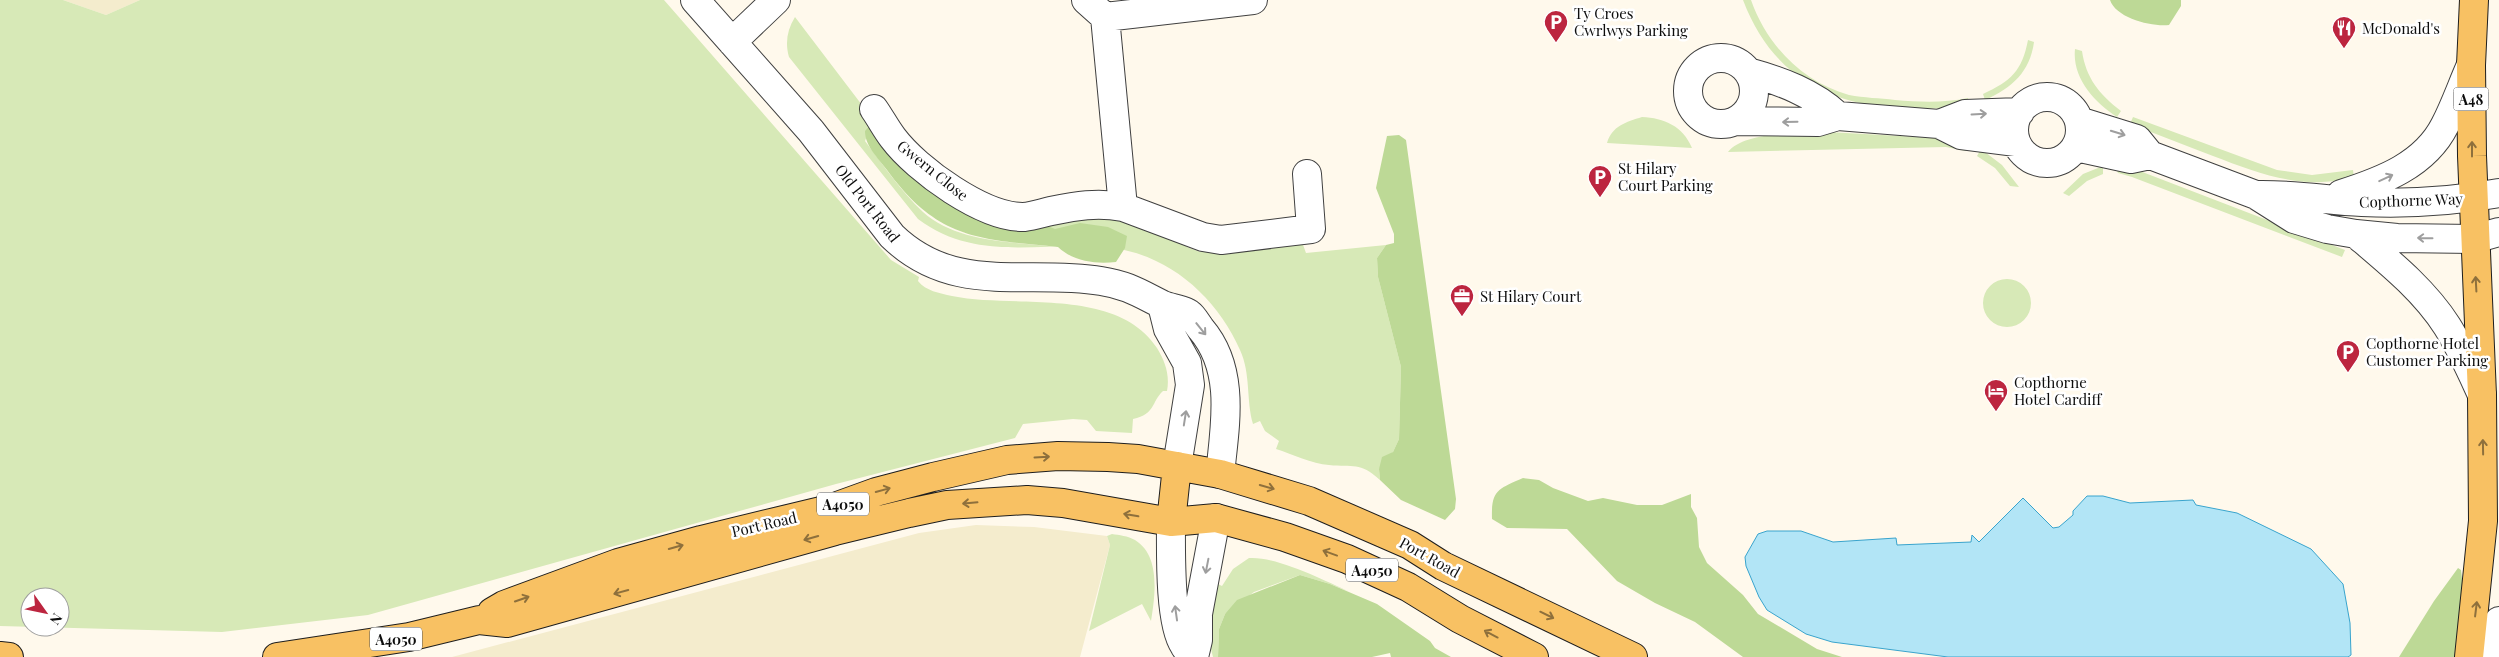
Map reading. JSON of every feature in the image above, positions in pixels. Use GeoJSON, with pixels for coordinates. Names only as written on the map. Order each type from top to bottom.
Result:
{"type":"FeatureCollection","features":[{"type":"Feature","properties":{"kind":"main road","name":"A48"},"geometry":{"type":"LineString","coordinates":[[2470,657],[2483,521],[2482,395],[2487,235],[2486,195],[2471,65],[2474,0]]}},
{"type":"Feature","properties":{"kind":"main road","name":"Port Road"},"geometry":{"type":"LineString","coordinates":[[277,657],[409,637],[478,620],[504,605],[618,563],[701,540],[829,509],[876,492],[1007,460],[1058,456],[1108,457],[1177,466],[1220,474],[1300,498],[1410,545],[1443,566],[1633,657]]}},
{"type":"Feature","properties":{"kind":"main road"},"geometry":{"type":"LineString","coordinates":[[1171,522],[1177,466]]}},
{"type":"Feature","properties":{"kind":"main road"},"geometry":{"type":"LineString","coordinates":[[1216,518],[1220,474]]}},
{"type":"Feature","properties":{"kind":"main road","name":"Port Road"},"geometry":{"type":"LineString","coordinates":[[478,620],[507,623],[835,531],[947,506],[1027,500],[1063,503],[1171,522],[1216,518],[1285,537],[1346,559],[1408,587],[1460,619],[1534,657]]}},
{"type":"Feature","properties":{"kind":"main road"},"geometry":{"type":"LineString","coordinates":[[0,656],[9,657]]}},
{"type":"Feature","properties":{"kind":"street","name":"Old Port Road"},"geometry":{"type":"LineString","coordinates":[[695,0],[811,131],[892,236],[907,250],[922,260],[949,270],[980,276],[1102,281],[1135,289],[1162,305],[1187,312],[1206,335],[1219,361],[1227,404],[1220,474]]}},
{"type":"Feature","properties":{"kind":"street"},"geometry":{"type":"LineString","coordinates":[[732,42],[776,0]]}},
{"type":"Feature","properties":{"kind":"street"},"geometry":{"type":"LineString","coordinates":[[1123,207],[1095,8],[1253,0]]}},
{"type":"Feature","properties":{"kind":"street"},"geometry":{"type":"LineString","coordinates":[[1735,121],[1746,114],[1754,94],[1754,83],[1748,72],[1739,64],[1729,59],[1718,58],[1702,64],[1689,83],[1690,103],[1696,112],[1716,124],[1735,121],[1818,122],[1838,116],[1938,124],[1961,135],[2016,142]]}},
{"type":"Feature","properties":{"kind":"street","name":"Copthorne Way"},"geometry":{"type":"LineString","coordinates":[[2323,199],[2372,184],[2394,174],[2424,154],[2445,126],[2471,65]]}},
{"type":"Feature","properties":{"kind":"street"},"geometry":{"type":"LineString","coordinates":[[1748,72],[1779,81],[1824,102],[1838,116]]}},
{"type":"Feature","properties":{"kind":"street"},"geometry":{"type":"LineString","coordinates":[[2048,97],[2069,104],[2077,134],[2068,156],[2058,162],[2047,164],[2033,161],[2024,154],[2016,142],[2014,126],[2020,112],[2034,100],[2048,97]]}},
{"type":"Feature","properties":{"kind":"street","name":"Gwern Close"},"geometry":{"type":"LineString","coordinates":[[874,109],[894,139],[909,155],[952,189],[988,210],[1011,216],[1026,217],[1081,205],[1105,204],[1123,207],[1203,237],[1221,240],[1311,229],[1307,174]]}},
{"type":"Feature","properties":{"kind":"street"},"geometry":{"type":"LineString","coordinates":[[1938,124],[1965,114],[2020,112]]}},
{"type":"Feature","properties":{"kind":"street","name":"Copthorne Way"},"geometry":{"type":"LineString","coordinates":[[2077,134],[2131,159],[2150,155],[2256,195],[2294,219],[2356,234],[2487,235]]}},
{"type":"Feature","properties":{"kind":"street","name":"Copthorne Way"},"geometry":{"type":"LineString","coordinates":[[2256,195],[2292,194],[2323,199],[2364,202],[2486,195]]}},
{"type":"Feature","properties":{"kind":"street"},"geometry":{"type":"LineString","coordinates":[[2487,235],[2499,215]]}},
{"type":"Feature","properties":{"kind":"street","name":"Copthorne Way"},"geometry":{"type":"LineString","coordinates":[[2356,234],[2405,277],[2434,308],[2465,358],[2482,395]]}},
{"type":"Feature","properties":{"kind":"street"},"geometry":{"type":"LineString","coordinates":[[1162,305],[1168,328],[1187,363],[1190,385],[1177,466]]}},
{"type":"Feature","properties":{"kind":"street"},"geometry":{"type":"LineString","coordinates":[[1194,657],[1198,640],[1198,614],[1216,518]]}},
{"type":"Feature","properties":{"kind":"street"},"geometry":{"type":"LineString","coordinates":[[1171,522],[1171,577],[1177,623],[1183,644],[1194,657]]}},
{"type":"Feature","properties":{"kind":"street"},"geometry":{"type":"LineString","coordinates":[[2494,657],[2499,621]]}},
{"type":"Feature","properties":{"kind":"shaded area"},"geometry":{"type":"Polygon","coordinates":[[[63,0],[140,0],[106,15],[63,0]]]}},
{"type":"Feature","properties":{"kind":"shaded area"},"geometry":{"type":"Polygon","coordinates":[[[976,525],[1034,527],[1107,536],[1110,545],[1080,657],[452,657],[919,533],[976,525]]]}},
{"type":"Feature","properties":{"kind":"green space"},"geometry":{"type":"Polygon","coordinates":[[[0,0],[63,0],[106,15],[140,0],[664,0],[891,260],[919,277],[918,281],[925,287],[952,296],[1062,304],[1090,308],[1116,316],[1139,328],[1157,348],[1166,368],[1168,379],[1167,391],[1163,391],[1159,395],[1146,414],[1133,419],[1132,433],[1096,431],[1087,420],[1073,419],[1023,424],[1015,438],[836,484],[368,615],[222,632],[70,628],[70,587],[20,587],[20,627],[0,626],[0,0]]]}},
{"type":"Feature","properties":{"kind":"green space"},"geometry":{"type":"Polygon","coordinates":[[[1743,0],[1751,0],[1766,32],[1788,59],[1816,81],[1832,89],[1855,96],[1904,101],[1923,102],[1968,98],[1970,106],[1934,109],[1899,108],[1865,104],[1834,95],[1806,81],[1781,61],[1760,35],[1743,0]]]}},
{"type":"Feature","properties":{"kind":"green space"},"geometry":{"type":"Polygon","coordinates":[[[2110,0],[2181,0],[2181,6],[2169,25],[2162,25],[2135,20],[2119,12],[2110,0]]]}},
{"type":"Feature","properties":{"kind":"green space"},"geometry":{"type":"Polygon","coordinates":[[[795,17],[865,109],[872,123],[865,141],[900,187],[923,212],[952,230],[969,235],[1005,242],[1054,247],[988,246],[964,241],[941,233],[918,219],[789,57],[788,37],[795,17]]]}},
{"type":"Feature","properties":{"kind":"green space"},"geometry":{"type":"Polygon","coordinates":[[[2028,40],[2034,42],[2032,53],[2024,70],[2011,84],[1985,100],[1983,94],[2014,74],[2022,60],[2028,40]]]}},
{"type":"Feature","properties":{"kind":"green space"},"geometry":{"type":"Polygon","coordinates":[[[2075,49],[2082,51],[2090,77],[2100,92],[2121,111],[2117,117],[2100,104],[2086,88],[2077,70],[2075,49]]]}},
{"type":"Feature","properties":{"kind":"green space"},"geometry":{"type":"Polygon","coordinates":[[[1642,117],[1658,119],[1672,125],[1683,134],[1692,148],[1607,143],[1612,132],[1616,129],[1625,123],[1642,117]]]}},
{"type":"Feature","properties":{"kind":"green space"},"geometry":{"type":"Polygon","coordinates":[[[2133,117],[2277,170],[2312,175],[2353,170],[2354,177],[2336,181],[2317,182],[2300,181],[2265,174],[2130,124],[2133,117]]]}},
{"type":"Feature","properties":{"kind":"green space"},"geometry":{"type":"Polygon","coordinates":[[[872,123],[885,136],[1035,221],[1055,229],[1080,223],[1108,227],[1127,236],[1125,248],[1116,262],[1093,262],[1071,256],[1058,247],[983,238],[962,232],[943,223],[924,210],[906,193],[873,152],[867,142],[865,131],[872,123]]]}},
{"type":"Feature","properties":{"kind":"green space"},"geometry":{"type":"Polygon","coordinates":[[[1828,132],[1936,138],[1969,143],[1966,151],[1946,147],[1728,152],[1736,145],[1747,140],[1775,134],[1828,132]]]}},
{"type":"Feature","properties":{"kind":"green space"},"geometry":{"type":"Polygon","coordinates":[[[1399,135],[1406,140],[1456,499],[1455,509],[1445,520],[1401,500],[1380,480],[1379,469],[1382,457],[1393,452],[1399,439],[1401,367],[1378,277],[1377,258],[1386,245],[1394,243],[1394,234],[1376,188],[1387,136],[1399,135]]]}},
{"type":"Feature","properties":{"kind":"green space"},"geometry":{"type":"Polygon","coordinates":[[[1981,149],[2002,165],[2019,187],[2010,186],[1995,168],[1977,156],[1981,149]]]}},
{"type":"Feature","properties":{"kind":"green space"},"geometry":{"type":"Polygon","coordinates":[[[2103,166],[2103,174],[2087,181],[2069,196],[2063,193],[2083,174],[2103,166]]]}},
{"type":"Feature","properties":{"kind":"green space"},"geometry":{"type":"Polygon","coordinates":[[[2115,167],[2132,168],[2345,250],[2342,257],[2118,173],[2115,167]]]}},
{"type":"Feature","properties":{"kind":"green space"},"geometry":{"type":"Polygon","coordinates":[[[1065,217],[1108,217],[1173,239],[1174,237],[1187,247],[1200,252],[1291,239],[1302,242],[1306,253],[1386,245],[1377,258],[1378,277],[1401,367],[1399,439],[1393,452],[1379,469],[1380,480],[1367,470],[1356,466],[1316,463],[1276,449],[1279,441],[1265,431],[1260,421],[1253,424],[1246,368],[1240,350],[1230,331],[1219,313],[1205,297],[1173,270],[1154,260],[1113,248],[1087,246],[1058,247],[1035,226],[1065,217]]]}},
{"type":"Feature","properties":{"kind":"green space"},"geometry":{"type":"Polygon","coordinates":[[[2007,279],[2016,281],[2024,286],[2029,294],[2031,303],[2029,312],[2024,320],[2016,325],[2007,327],[1998,325],[1990,320],[1985,312],[1983,303],[1985,294],[1990,286],[1998,281],[2007,279]]]}},
{"type":"Feature","properties":{"kind":"green space"},"geometry":{"type":"Polygon","coordinates":[[[1523,478],[1539,480],[1553,488],[1588,501],[1603,498],[1637,505],[1662,505],[1691,494],[1691,507],[1697,518],[1699,547],[1707,563],[1743,595],[1758,614],[1817,649],[1842,657],[1743,657],[1695,622],[1655,603],[1617,581],[1567,529],[1507,528],[1492,519],[1493,502],[1495,496],[1502,488],[1523,478]]]}},
{"type":"Feature","properties":{"kind":"green space"},"geometry":{"type":"Polygon","coordinates":[[[1112,534],[1135,540],[1149,556],[1153,566],[1155,589],[1151,621],[1142,604],[1089,631],[1110,545],[1107,536],[1112,534]]]}},
{"type":"Feature","properties":{"kind":"green space"},"geometry":{"type":"Polygon","coordinates":[[[1249,558],[1261,558],[1288,565],[1355,594],[1300,575],[1254,592],[1225,614],[1219,629],[1218,657],[1213,657],[1208,637],[1216,583],[1222,586],[1233,569],[1249,558]]]}},
{"type":"Feature","properties":{"kind":"green space"},"geometry":{"type":"Polygon","coordinates":[[[2458,568],[2461,570],[2464,597],[2458,657],[2399,657],[2434,601],[2458,568]]]}},
{"type":"Feature","properties":{"kind":"green space"},"geometry":{"type":"Polygon","coordinates":[[[1300,575],[1330,584],[1377,604],[1430,641],[1435,648],[1451,657],[1391,657],[1390,653],[1372,657],[1218,657],[1219,629],[1225,614],[1237,600],[1300,575]]]}},
{"type":"Feature","properties":{"kind":"water"},"geometry":{"type":"Polygon","coordinates":[[[2087,496],[2103,496],[2130,503],[2193,500],[2196,505],[2237,513],[2311,549],[2343,584],[2350,623],[2351,655],[2348,657],[1948,657],[1832,642],[1806,634],[1767,610],[1759,597],[1746,566],[1745,557],[1758,534],[1767,531],[1801,531],[1833,542],[1896,538],[1897,545],[1971,542],[1972,535],[1979,542],[2023,498],[2053,528],[2059,527],[2073,515],[2073,511],[2087,496]]]}},
{"type":"Feature","properties":{"kind":"place","name":"Ty Croes Cwrlwys Parking"},"geometry":{"type":"Point","coordinates":[1556,43]}},
{"type":"Feature","properties":{"kind":"place","name":"McDonald's"},"geometry":{"type":"Point","coordinates":[2344,49]}},
{"type":"Feature","properties":{"kind":"place","name":"St Hilary Court Parking"},"geometry":{"type":"Point","coordinates":[1600,198]}},
{"type":"Feature","properties":{"kind":"place","name":"St Hilary Court"},"geometry":{"type":"Point","coordinates":[1462,317]}},
{"type":"Feature","properties":{"kind":"place","name":"Copthorne Hotel Customer Parking"},"geometry":{"type":"Point","coordinates":[2348,373]}},
{"type":"Feature","properties":{"kind":"place","name":"Copthorne Hotel Cardiff"},"geometry":{"type":"Point","coordinates":[1996,412]}}]}
